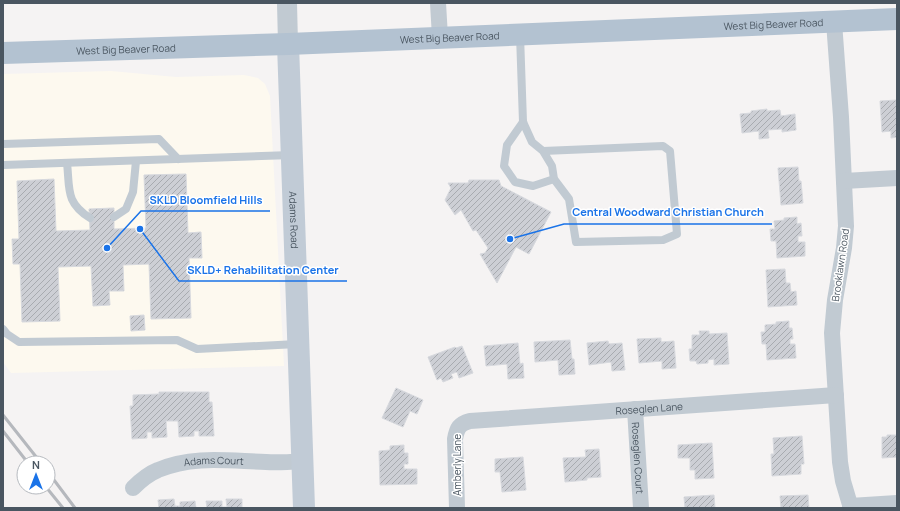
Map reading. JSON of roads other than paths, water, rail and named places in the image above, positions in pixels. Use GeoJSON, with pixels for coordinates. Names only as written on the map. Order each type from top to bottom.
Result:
{"type":"FeatureCollection","features":[{"type":"Feature","properties":{"kind":"main road","name":"West Big Beaver Road"},"geometry":{"type":"LineString","coordinates":[[3,53],[288,44],[897,19]]}},
{"type":"Feature","properties":{"kind":"main road","name":"Adams Road"},"geometry":{"type":"LineString","coordinates":[[288,44],[304,508]]}},
{"type":"Feature","properties":{"kind":"street","name":"Adams Road"},"geometry":{"type":"LineString","coordinates":[[287,3],[288,44]]}},
{"type":"Feature","properties":{"kind":"street"},"geometry":{"type":"LineString","coordinates":[[438,3],[440,37]]}},
{"type":"Feature","properties":{"kind":"street","name":"Brooklawn Road"},"geometry":{"type":"LineString","coordinates":[[834,22],[846,226],[844,248],[835,300],[832,333],[840,462],[850,507]]}},
{"type":"Feature","properties":{"kind":"street"},"geometry":{"type":"LineString","coordinates":[[844,181],[897,178]]}},
{"type":"Feature","properties":{"kind":"street","name":"Roseglen Lane"},"geometry":{"type":"LineString","coordinates":[[462,423],[480,419],[836,395]]}},
{"type":"Feature","properties":{"kind":"street","name":"Roseglen Court"},"geometry":{"type":"LineString","coordinates":[[634,409],[640,508]]}},
{"type":"Feature","properties":{"kind":"street","name":"Amberly Lane"},"geometry":{"type":"LineString","coordinates":[[457,508],[455,439],[456,430],[462,423]]}},
{"type":"Feature","properties":{"kind":"street","name":"Adams Court"},"geometry":{"type":"LineString","coordinates":[[133,488],[158,470],[188,461],[209,459],[267,462],[302,461]]}},
{"type":"Feature","properties":{"kind":"street"},"geometry":{"type":"LineString","coordinates":[[850,507],[897,503]]}},
{"type":"Feature","properties":{"kind":"lane"},"geometry":{"type":"LineString","coordinates":[[520,34],[523,122],[532,142],[543,151],[552,166],[554,179],[569,199],[576,242],[664,240],[676,234],[670,151],[663,146],[543,151]]}},
{"type":"Feature","properties":{"kind":"lane"},"geometry":{"type":"LineString","coordinates":[[523,122],[507,145],[504,166],[515,182],[533,186],[554,179]]}},
{"type":"Feature","properties":{"kind":"lane"},"geometry":{"type":"LineString","coordinates":[[3,144],[159,139],[178,160]]}},
{"type":"Feature","properties":{"kind":"lane"},"geometry":{"type":"LineString","coordinates":[[3,165],[292,155]]}},
{"type":"Feature","properties":{"kind":"lane"},"geometry":{"type":"LineString","coordinates":[[114,217],[126,209],[133,192],[136,161]]}},
{"type":"Feature","properties":{"kind":"lane"},"geometry":{"type":"LineString","coordinates":[[67,163],[70,199],[80,212],[90,218]]}},
{"type":"Feature","properties":{"kind":"lane"},"geometry":{"type":"LineString","coordinates":[[3,329],[7,334],[19,342],[177,340],[197,349],[298,344]]}},
{"type":"Feature","properties":{"kind":"railway"},"geometry":{"type":"LineString","coordinates":[[3,415],[35,455]]}},
{"type":"Feature","properties":{"kind":"railway"},"geometry":{"type":"LineString","coordinates":[[3,431],[22,455]]}},
{"type":"Feature","properties":{"kind":"railway"},"geometry":{"type":"LineString","coordinates":[[56,483],[75,508]]}},
{"type":"Feature","properties":{"kind":"railway"},"geometry":{"type":"LineString","coordinates":[[52,495],[63,508]]}},
{"type":"Feature","properties":{"kind":"place","name":"SKLD+ Rehabilitation Center"},"geometry":{"type":"Point","coordinates":[140,229]}},
{"type":"Feature","properties":{"kind":"place","name":"Central Woodward Christian Church"},"geometry":{"type":"Point","coordinates":[510,239]}},
{"type":"Feature","properties":{"kind":"place","name":"SKLD Bloomfield Hills"},"geometry":{"type":"Point","coordinates":[107,248]}}]}
